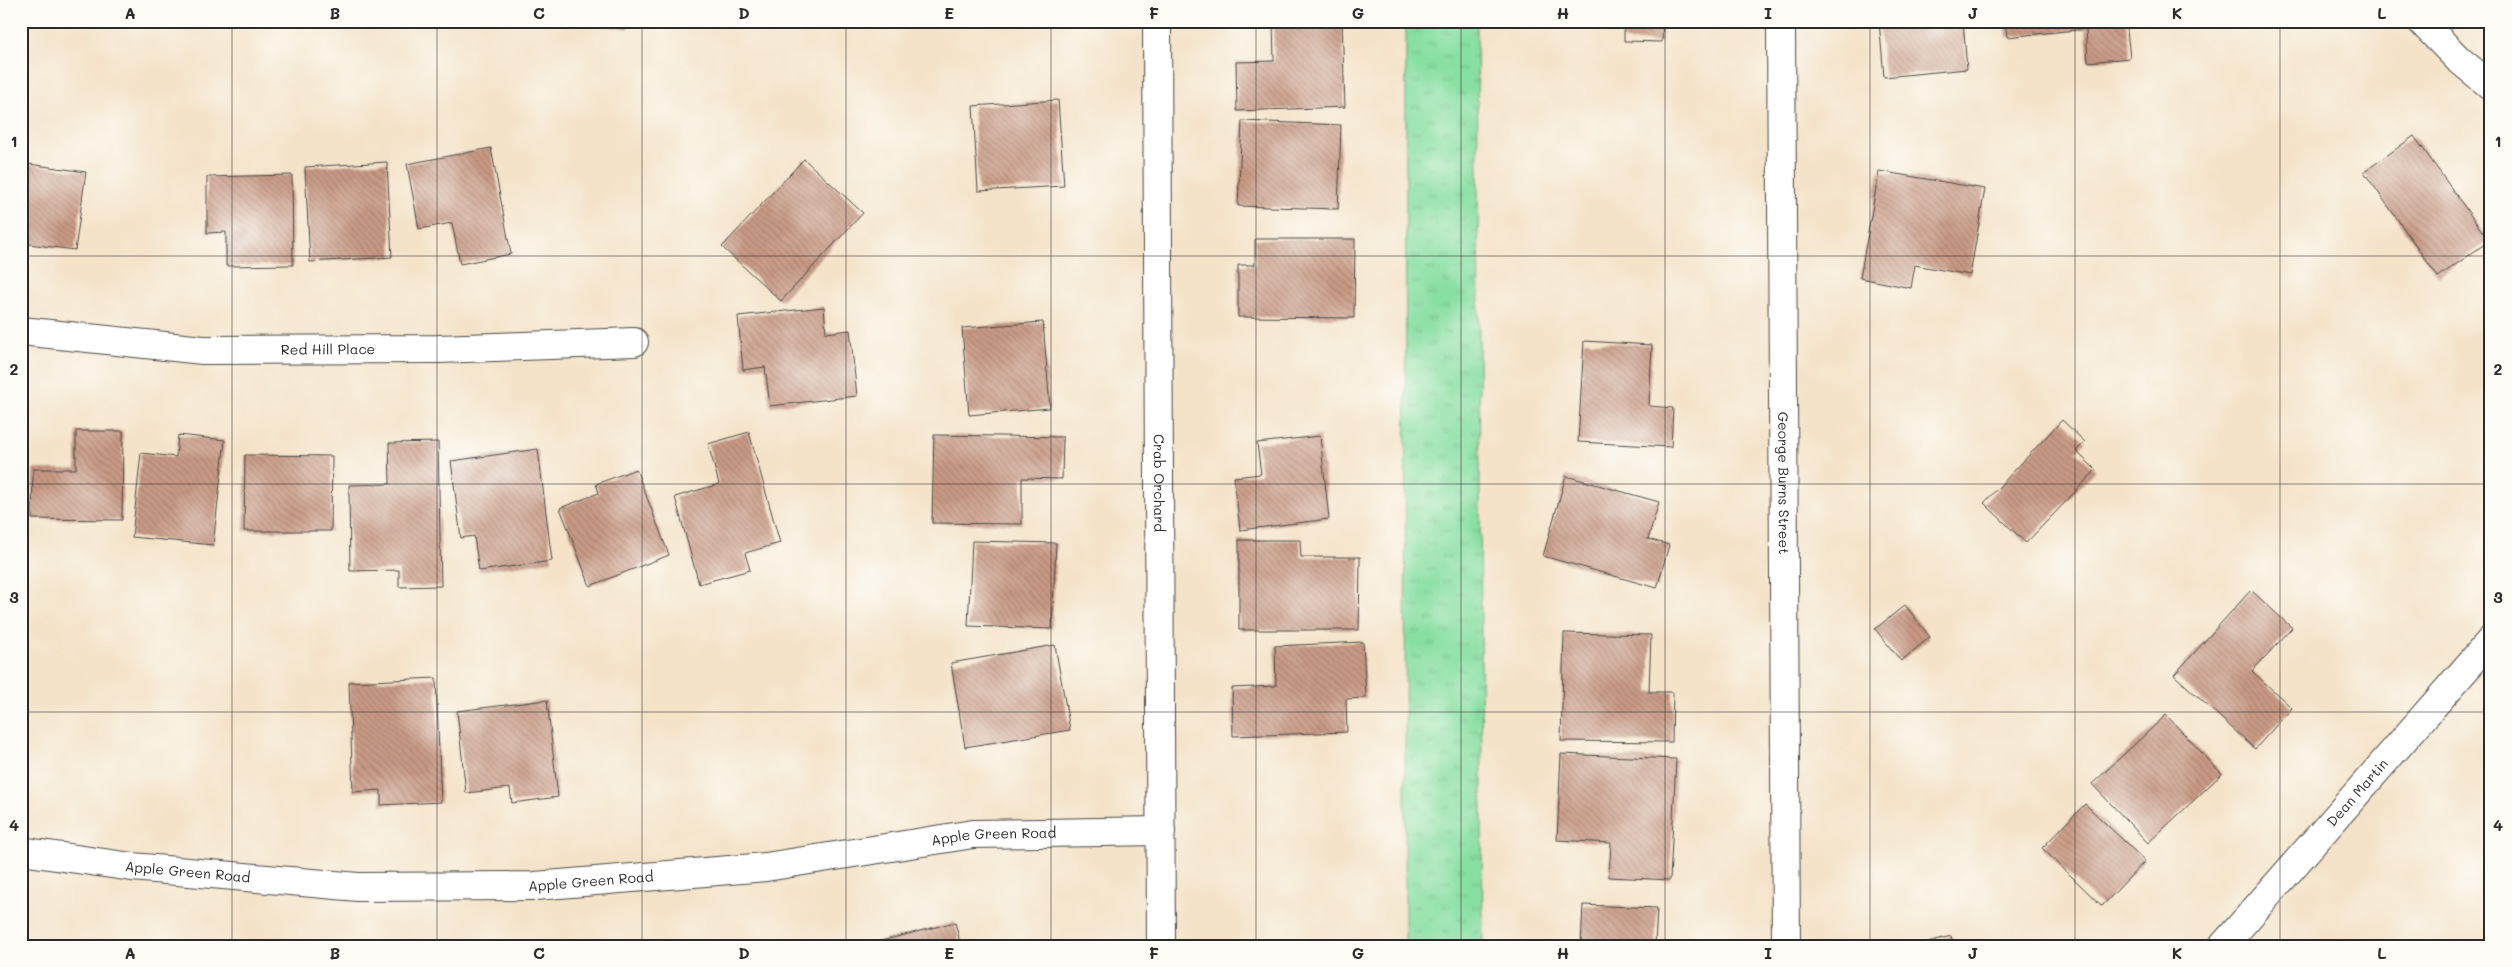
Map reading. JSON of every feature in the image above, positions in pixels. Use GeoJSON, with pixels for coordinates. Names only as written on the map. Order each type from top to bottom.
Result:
{"type":"FeatureCollection","features":[{"type":"Feature","properties":{"kind":"street","name":"Crab Orchard"},"geometry":{"type":"LineString","coordinates":[[1157,21],[1161,946]]}},
{"type":"Feature","properties":{"kind":"street","name":"George Burns Street"},"geometry":{"type":"LineString","coordinates":[[1781,21],[1786,946]]}},
{"type":"Feature","properties":{"kind":"street"},"geometry":{"type":"LineString","coordinates":[[2422,21],[2458,59],[2491,86]]}},
{"type":"Feature","properties":{"kind":"street","name":"Red Hill Place"},"geometry":{"type":"LineString","coordinates":[[21,331],[203,350],[438,350],[634,342]]}},
{"type":"Feature","properties":{"kind":"street","name":"Dean Martin"},"geometry":{"type":"LineString","coordinates":[[2223,946],[2491,640]]}},
{"type":"Feature","properties":{"kind":"street","name":"Apple Green Road"},"geometry":{"type":"LineString","coordinates":[[21,851],[132,867],[358,887],[535,886],[766,867],[973,834],[1160,831]]}},
{"type":"Feature","properties":{"kind":"green space"},"geometry":{"type":"Polygon","coordinates":[[[1406,21],[1477,21],[1483,946],[1405,946],[1406,21]]]}},
{"type":"Feature","properties":{"kind":"building"},"geometry":{"type":"Polygon","coordinates":[[[559,21],[629,21],[628,29],[559,21]]]}},
{"type":"Feature","properties":{"kind":"building"},"geometry":{"type":"Polygon","coordinates":[[[716,21],[753,21],[753,24],[716,23],[716,21]]]}},
{"type":"Feature","properties":{"kind":"building"},"geometry":{"type":"Polygon","coordinates":[[[1273,21],[1342,21],[1345,107],[1237,111],[1236,62],[1274,61],[1273,21]]]}},
{"type":"Feature","properties":{"kind":"building"},"geometry":{"type":"Polygon","coordinates":[[[1571,21],[1663,21],[1662,42],[1624,41],[1624,25],[1571,24],[1571,21]]]}},
{"type":"Feature","properties":{"kind":"building"},"geometry":{"type":"Polygon","coordinates":[[[1879,21],[1963,21],[1967,69],[1884,77],[1879,21]]]}},
{"type":"Feature","properties":{"kind":"building"},"geometry":{"type":"Polygon","coordinates":[[[2005,21],[2126,21],[2130,58],[2088,62],[2086,29],[2007,37],[2005,21]]]}},
{"type":"Feature","properties":{"kind":"building"},"geometry":{"type":"Polygon","coordinates":[[[1058,100],[1064,186],[978,191],[973,106],[1058,100]]]}},
{"type":"Feature","properties":{"kind":"building"},"geometry":{"type":"Polygon","coordinates":[[[1242,121],[1341,125],[1338,209],[1238,206],[1242,121]]]}},
{"type":"Feature","properties":{"kind":"building"},"geometry":{"type":"Polygon","coordinates":[[[2414,136],[2489,241],[2438,277],[2364,172],[2414,136]]]}},
{"type":"Feature","properties":{"kind":"building"},"geometry":{"type":"Polygon","coordinates":[[[491,148],[511,254],[460,264],[452,223],[419,229],[407,164],[491,148]]]}},
{"type":"Feature","properties":{"kind":"building"},"geometry":{"type":"Polygon","coordinates":[[[804,159],[863,213],[781,301],[722,247],[804,159]]]}},
{"type":"Feature","properties":{"kind":"building"},"geometry":{"type":"Polygon","coordinates":[[[387,162],[392,257],[310,262],[305,167],[387,162]]]}},
{"type":"Feature","properties":{"kind":"building"},"geometry":{"type":"Polygon","coordinates":[[[21,163],[86,172],[75,250],[21,243],[21,163]]]}},
{"type":"Feature","properties":{"kind":"building"},"geometry":{"type":"Polygon","coordinates":[[[1879,171],[1985,189],[1970,275],[1915,265],[1911,288],[1860,278],[1879,171]]]}},
{"type":"Feature","properties":{"kind":"building"},"geometry":{"type":"Polygon","coordinates":[[[292,175],[293,265],[226,266],[226,232],[207,233],[207,177],[292,175]]]}},
{"type":"Feature","properties":{"kind":"building"},"geometry":{"type":"Polygon","coordinates":[[[1255,239],[1355,239],[1354,318],[1238,317],[1238,265],[1255,265],[1255,239]]]}},
{"type":"Feature","properties":{"kind":"building"},"geometry":{"type":"Polygon","coordinates":[[[824,307],[826,333],[850,330],[857,396],[770,406],[765,367],[743,370],[738,316],[824,307]]]}},
{"type":"Feature","properties":{"kind":"building"},"geometry":{"type":"Polygon","coordinates":[[[1043,322],[1050,408],[969,415],[962,328],[1043,322]]]}},
{"type":"Feature","properties":{"kind":"building"},"geometry":{"type":"Polygon","coordinates":[[[1584,341],[1652,345],[1649,406],[1673,408],[1671,447],[1578,442],[1584,341]]]}},
{"type":"Feature","properties":{"kind":"building"},"geometry":{"type":"Polygon","coordinates":[[[2062,420],[2085,442],[2076,451],[2096,470],[2026,543],[1984,503],[2062,420]]]}},
{"type":"Feature","properties":{"kind":"building"},"geometry":{"type":"Polygon","coordinates":[[[76,431],[123,431],[122,520],[32,519],[33,469],[76,469],[76,431]]]}},
{"type":"Feature","properties":{"kind":"building"},"geometry":{"type":"Polygon","coordinates":[[[749,432],[780,543],[745,553],[750,570],[699,584],[675,497],[719,484],[708,444],[749,432]]]}},
{"type":"Feature","properties":{"kind":"building"},"geometry":{"type":"Polygon","coordinates":[[[178,435],[225,440],[213,545],[132,537],[141,453],[176,457],[178,435]]]}},
{"type":"Feature","properties":{"kind":"building"},"geometry":{"type":"Polygon","coordinates":[[[934,435],[1063,437],[1062,479],[1022,478],[1022,524],[932,523],[934,435]]]}},
{"type":"Feature","properties":{"kind":"building"},"geometry":{"type":"Polygon","coordinates":[[[1320,436],[1329,519],[1240,530],[1234,477],[1261,474],[1257,443],[1320,436]]]}},
{"type":"Feature","properties":{"kind":"building"},"geometry":{"type":"Polygon","coordinates":[[[438,442],[441,586],[399,587],[399,570],[350,571],[349,485],[390,484],[389,443],[438,442]]]}},
{"type":"Feature","properties":{"kind":"building"},"geometry":{"type":"Polygon","coordinates":[[[538,449],[552,561],[479,571],[474,536],[461,538],[451,461],[538,449]]]}},
{"type":"Feature","properties":{"kind":"building"},"geometry":{"type":"Polygon","coordinates":[[[245,455],[332,456],[331,531],[244,531],[245,455]]]}},
{"type":"Feature","properties":{"kind":"building"},"geometry":{"type":"Polygon","coordinates":[[[636,469],[669,555],[590,586],[560,508],[599,493],[596,484],[636,469]]]}},
{"type":"Feature","properties":{"kind":"building"},"geometry":{"type":"Polygon","coordinates":[[[1566,476],[1659,502],[1648,539],[1669,545],[1657,588],[1543,556],[1566,476]]]}},
{"type":"Feature","properties":{"kind":"building"},"geometry":{"type":"Polygon","coordinates":[[[1239,540],[1300,540],[1301,557],[1360,557],[1359,630],[1239,630],[1239,540]]]}},
{"type":"Feature","properties":{"kind":"building"},"geometry":{"type":"Polygon","coordinates":[[[972,541],[1056,543],[1052,629],[968,626],[972,541]]]}},
{"type":"Feature","properties":{"kind":"building"},"geometry":{"type":"Polygon","coordinates":[[[2251,590],[2292,628],[2252,671],[2292,708],[2255,749],[2174,675],[2251,590]]]}},
{"type":"Feature","properties":{"kind":"building"},"geometry":{"type":"Polygon","coordinates":[[[1905,605],[1930,637],[1901,661],[1875,629],[1905,605]]]}},
{"type":"Feature","properties":{"kind":"building"},"geometry":{"type":"Polygon","coordinates":[[[1564,633],[1651,635],[1649,692],[1673,692],[1672,742],[1561,741],[1564,633]]]}},
{"type":"Feature","properties":{"kind":"building"},"geometry":{"type":"Polygon","coordinates":[[[1363,642],[1366,698],[1346,699],[1347,732],[1233,736],[1232,688],[1276,686],[1275,646],[1363,642]]]}},
{"type":"Feature","properties":{"kind":"building"},"geometry":{"type":"Polygon","coordinates":[[[1055,645],[1070,730],[965,747],[951,663],[1055,645]]]}},
{"type":"Feature","properties":{"kind":"building"},"geometry":{"type":"Polygon","coordinates":[[[436,678],[441,802],[381,805],[381,790],[353,792],[349,682],[436,678]]]}},
{"type":"Feature","properties":{"kind":"building"},"geometry":{"type":"Polygon","coordinates":[[[547,700],[558,797],[512,803],[510,788],[466,793],[457,711],[547,700]]]}},
{"type":"Feature","properties":{"kind":"building"},"geometry":{"type":"Polygon","coordinates":[[[2166,715],[2222,774],[2148,843],[2092,784],[2166,715]]]}},
{"type":"Feature","properties":{"kind":"building"},"geometry":{"type":"Polygon","coordinates":[[[1561,754],[1676,759],[1670,880],[1609,877],[1611,843],[1557,840],[1561,754]]]}},
{"type":"Feature","properties":{"kind":"building"},"geometry":{"type":"Polygon","coordinates":[[[2085,804],[2145,861],[2102,906],[2042,848],[2085,804]]]}},
{"type":"Feature","properties":{"kind":"building"},"geometry":{"type":"Polygon","coordinates":[[[1583,905],[1657,908],[1655,946],[1581,946],[1583,905]]]}},
{"type":"Feature","properties":{"kind":"building"},"geometry":{"type":"Polygon","coordinates":[[[955,922],[961,946],[866,946],[866,945],[955,922]]]}},
{"type":"Feature","properties":{"kind":"building"},"geometry":{"type":"Polygon","coordinates":[[[1951,936],[1954,946],[1917,946],[1917,945],[1951,936]]]}}]}
